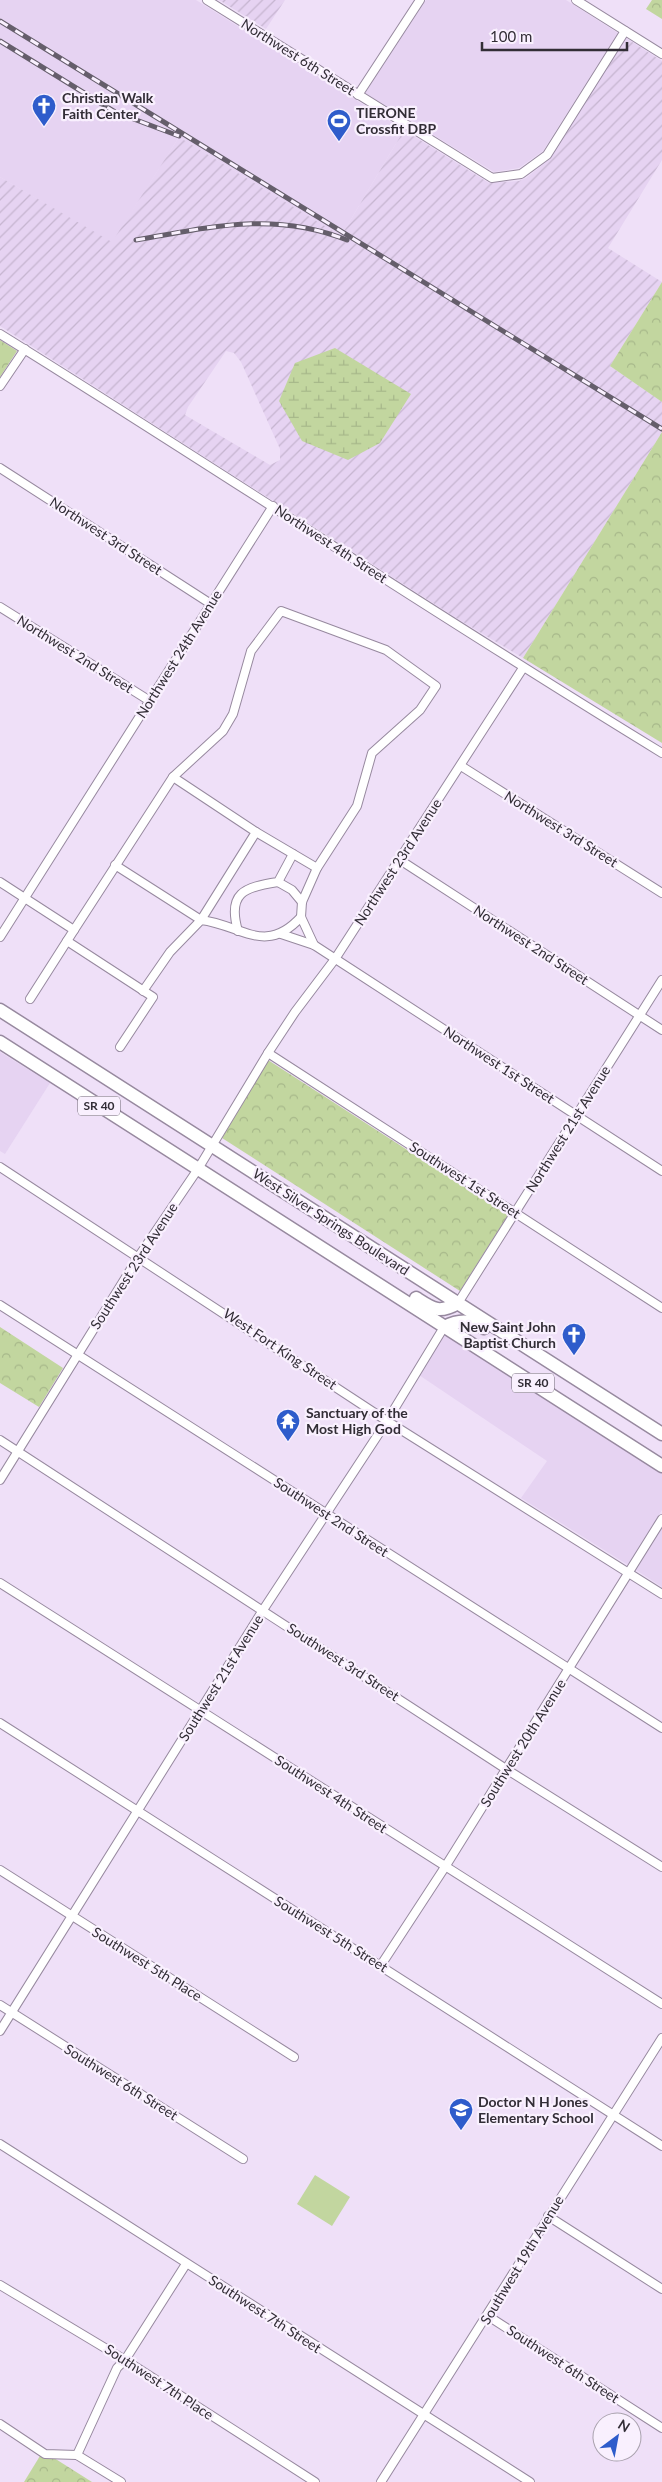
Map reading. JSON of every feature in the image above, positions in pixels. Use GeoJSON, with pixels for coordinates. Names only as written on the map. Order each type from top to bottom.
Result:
{"type":"FeatureCollection","features":[{"type":"Feature","properties":{"kind":"main road","name":"West Silver Springs Boulevard"},"geometry":{"type":"LineString","coordinates":[[0,1010],[6,1017],[212,1146],[662,1434]]}},
{"type":"Feature","properties":{"kind":"main road","name":"West Silver Springs Boulevard"},"geometry":{"type":"LineString","coordinates":[[0,1042],[661,1464]]}},
{"type":"Feature","properties":{"kind":"main road"},"geometry":{"type":"LineString","coordinates":[[340,1260],[354,1259],[430,1307],[446,1310],[458,1304]]}},
{"type":"Feature","properties":{"kind":"main road"},"geometry":{"type":"LineString","coordinates":[[444,1327],[454,1322],[465,1320],[477,1323],[531,1358],[540,1355]]}},
{"type":"Feature","properties":{"kind":"street","name":"Northwest 6th Street"},"geometry":{"type":"LineString","coordinates":[[207,0],[492,178],[521,174],[547,155],[625,31]]}},
{"type":"Feature","properties":{"kind":"street"},"geometry":{"type":"LineString","coordinates":[[358,95],[420,0]]}},
{"type":"Feature","properties":{"kind":"street"},"geometry":{"type":"LineString","coordinates":[[576,0],[662,54]]}},
{"type":"Feature","properties":{"kind":"street","name":"Northwest 4th Street"},"geometry":{"type":"LineString","coordinates":[[0,334],[273,506],[522,668],[662,753]]}},
{"type":"Feature","properties":{"kind":"street"},"geometry":{"type":"LineString","coordinates":[[0,386],[24,349]]}},
{"type":"Feature","properties":{"kind":"street","name":"Northwest 3rd Street"},"geometry":{"type":"LineString","coordinates":[[0,468],[211,604]]}},
{"type":"Feature","properties":{"kind":"street","name":"Northwest 24th Avenue"},"geometry":{"type":"LineString","coordinates":[[0,937],[273,506]]}},
{"type":"Feature","properties":{"kind":"street","name":"Northwest 2nd Street"},"geometry":{"type":"LineString","coordinates":[[0,607],[150,701]]}},
{"type":"Feature","properties":{"kind":"street"},"geometry":{"type":"LineString","coordinates":[[30,1000],[173,777],[223,731],[233,714],[251,651],[281,611],[386,650],[436,686],[420,710],[372,753],[357,806],[317,868],[302,902],[301,917],[314,945]]}},
{"type":"Feature","properties":{"kind":"street","name":"Northwest 23rd Avenue"},"geometry":{"type":"LineString","coordinates":[[268,1053],[295,1012],[335,959],[461,766],[522,668]]}},
{"type":"Feature","properties":{"kind":"street","name":"Northwest 3rd Street"},"geometry":{"type":"LineString","coordinates":[[461,766],[662,893]]}},
{"type":"Feature","properties":{"kind":"street"},"geometry":{"type":"LineString","coordinates":[[173,777],[256,832],[317,868]]}},
{"type":"Feature","properties":{"kind":"street"},"geometry":{"type":"LineString","coordinates":[[143,991],[170,952],[201,920],[256,832]]}},
{"type":"Feature","properties":{"kind":"street"},"geometry":{"type":"LineString","coordinates":[[278,882],[293,854]]}},
{"type":"Feature","properties":{"kind":"street","name":"Northwest 2nd Street"},"geometry":{"type":"LineString","coordinates":[[400,860],[662,1030]]}},
{"type":"Feature","properties":{"kind":"street"},"geometry":{"type":"LineString","coordinates":[[115,865],[201,920],[238,931],[260,937],[271,937],[291,927],[301,917]]}},
{"type":"Feature","properties":{"kind":"street"},"geometry":{"type":"LineString","coordinates":[[0,882],[74,930]]}},
{"type":"Feature","properties":{"kind":"street"},"geometry":{"type":"LineString","coordinates":[[238,931],[234,907],[238,897],[246,889],[278,882],[292,890],[302,902]]}},
{"type":"Feature","properties":{"kind":"street","name":"Northwest 1st Street"},"geometry":{"type":"LineString","coordinates":[[280,934],[314,945],[662,1171]]}},
{"type":"Feature","properties":{"kind":"street"},"geometry":{"type":"LineString","coordinates":[[67,941],[153,997],[120,1048]]}},
{"type":"Feature","properties":{"kind":"street","name":"Northwest 21st Avenue"},"geometry":{"type":"LineString","coordinates":[[458,1304],[662,980]]}},
{"type":"Feature","properties":{"kind":"street","name":"Southwest 23rd Avenue"},"geometry":{"type":"LineString","coordinates":[[0,1480],[139,1256],[198,1169],[268,1053]]}},
{"type":"Feature","properties":{"kind":"street","name":"Southwest 1st Street"},"geometry":{"type":"LineString","coordinates":[[268,1053],[662,1308]]}},
{"type":"Feature","properties":{"kind":"street","name":"West Fort King Street"},"geometry":{"type":"LineString","coordinates":[[0,1167],[139,1256],[387,1420],[662,1594]]}},
{"type":"Feature","properties":{"kind":"street","name":"Southwest 2nd Street"},"geometry":{"type":"LineString","coordinates":[[0,1305],[662,1728]]}},
{"type":"Feature","properties":{"kind":"street","name":"Southwest 21st Avenue"},"geometry":{"type":"LineString","coordinates":[[0,2031],[263,1610],[387,1420],[444,1327]]}},
{"type":"Feature","properties":{"kind":"street","name":"Southwest 3rd Street"},"geometry":{"type":"LineString","coordinates":[[0,1440],[506,1769],[662,1867]]}},
{"type":"Feature","properties":{"kind":"street","name":"Southwest 20th Avenue"},"geometry":{"type":"LineString","coordinates":[[381,1965],[445,1867],[662,1519]]}},
{"type":"Feature","properties":{"kind":"street","name":"Southwest 4th Street"},"geometry":{"type":"LineString","coordinates":[[0,1583],[662,2004]]}},
{"type":"Feature","properties":{"kind":"street","name":"Southwest 5th Street"},"geometry":{"type":"LineString","coordinates":[[0,1723],[662,2146]]}},
{"type":"Feature","properties":{"kind":"street","name":"Southwest 5th Place"},"geometry":{"type":"LineString","coordinates":[[0,1870],[294,2056]]}},
{"type":"Feature","properties":{"kind":"street","name":"Southwest 6th Street"},"geometry":{"type":"LineString","coordinates":[[0,2005],[242,2159]]}},
{"type":"Feature","properties":{"kind":"street","name":"Southwest 19th Avenue"},"geometry":{"type":"LineString","coordinates":[[381,2482],[488,2316],[548,2216],[662,2038]]}},
{"type":"Feature","properties":{"kind":"street","name":"Southwest 7th Street"},"geometry":{"type":"LineString","coordinates":[[0,2144],[530,2482]]}},
{"type":"Feature","properties":{"kind":"street"},"geometry":{"type":"LineString","coordinates":[[548,2216],[662,2289]]}},
{"type":"Feature","properties":{"kind":"street"},"geometry":{"type":"LineString","coordinates":[[77,2455],[117,2368],[125,2360],[186,2264]]}},
{"type":"Feature","properties":{"kind":"street","name":"Southwest 7th Place"},"geometry":{"type":"LineString","coordinates":[[0,2285],[125,2360],[315,2482]]}},
{"type":"Feature","properties":{"kind":"street","name":"Southwest 6th Street"},"geometry":{"type":"LineString","coordinates":[[488,2316],[662,2428]]}},
{"type":"Feature","properties":{"kind":"street"},"geometry":{"type":"LineString","coordinates":[[0,2424],[45,2454],[77,2455],[121,2482]]}},
{"type":"Feature","properties":{"kind":"shaded area"},"geometry":{"type":"Polygon","coordinates":[[[0,0],[196,0],[404,130],[341,236],[179,137],[112,243],[0,177],[0,0]]]}},
{"type":"Feature","properties":{"kind":"shaded area"},"geometry":{"type":"Polygon","coordinates":[[[219,0],[285,0],[266,29],[219,0]]]}},
{"type":"Feature","properties":{"kind":"shaded area"},"geometry":{"type":"Polygon","coordinates":[[[426,0],[566,0],[618,33],[543,151],[519,168],[494,172],[365,93],[426,0]]]}},
{"type":"Feature","properties":{"kind":"shaded area"},"geometry":{"type":"Polygon","coordinates":[[[626,38],[662,61],[662,160],[608,248],[662,282],[610,366],[662,402],[662,432],[523,658],[458,619],[0,326],[0,177],[112,242],[179,137],[341,236],[404,130],[489,183],[519,181],[526,178],[551,158],[626,38]],[[226,351],[188,407],[185,415],[270,465],[280,460],[280,449],[241,362],[234,353],[226,351]]]}},
{"type":"Feature","properties":{"kind":"shaded area"},"geometry":{"type":"Polygon","coordinates":[[[0,1052],[50,1083],[5,1154],[0,1151],[0,1052]]]}},
{"type":"Feature","properties":{"kind":"shaded area"},"geometry":{"type":"Polygon","coordinates":[[[444,1333],[662,1473],[662,1510],[628,1565],[521,1498],[547,1461],[416,1373],[444,1333]]]}},
{"type":"Feature","properties":{"kind":"shaded area"},"geometry":{"type":"Polygon","coordinates":[[[662,1528],[662,1587],[636,1570],[662,1528]]]}},
{"type":"Feature","properties":{"kind":"green space"},"geometry":{"type":"Polygon","coordinates":[[[652,0],[662,0],[662,19],[646,9],[652,0]]]}},
{"type":"Feature","properties":{"kind":"green space"},"geometry":{"type":"Polygon","coordinates":[[[662,282],[662,402],[610,366],[662,282]]]}},
{"type":"Feature","properties":{"kind":"green space"},"geometry":{"type":"Polygon","coordinates":[[[0,340],[17,351],[0,377],[0,340]]]}},
{"type":"Feature","properties":{"kind":"green space"},"geometry":{"type":"Polygon","coordinates":[[[335,348],[411,394],[380,443],[348,460],[302,441],[279,401],[295,363],[335,348]]]}},
{"type":"Feature","properties":{"kind":"green space"},"geometry":{"type":"Polygon","coordinates":[[[662,432],[662,743],[523,658],[662,432]]]}},
{"type":"Feature","properties":{"kind":"green space"},"geometry":{"type":"Polygon","coordinates":[[[268,1060],[508,1215],[460,1291],[222,1138],[268,1060]]]}},
{"type":"Feature","properties":{"kind":"green space"},"geometry":{"type":"Polygon","coordinates":[[[0,1327],[63,1368],[39,1407],[0,1383],[0,1327]]]}},
{"type":"Feature","properties":{"kind":"green space"},"geometry":{"type":"Polygon","coordinates":[[[315,2175],[350,2197],[332,2226],[297,2204],[315,2175]]]}},
{"type":"Feature","properties":{"kind":"green space"},"geometry":{"type":"Polygon","coordinates":[[[43,2451],[92,2482],[24,2482],[43,2451]]]}},
{"type":"Feature","properties":{"kind":"railway"},"geometry":{"type":"LineString","coordinates":[[0,21],[662,429]]}},
{"type":"Feature","properties":{"kind":"railway"},"geometry":{"type":"LineString","coordinates":[[0,41],[115,112],[179,136]]}},
{"type":"Feature","properties":{"kind":"railway"},"geometry":{"type":"LineString","coordinates":[[136,240],[190,230],[242,224],[294,226],[320,231],[347,240]]}},
{"type":"Feature","properties":{"kind":"place","name":"Christian Walk Faith Center"},"geometry":{"type":"Point","coordinates":[44,127]}},
{"type":"Feature","properties":{"kind":"place","name":"TIERONE Crossfit DBP"},"geometry":{"type":"Point","coordinates":[339,142]}},
{"type":"Feature","properties":{"kind":"place","name":"New Saint John Baptist Church"},"geometry":{"type":"Point","coordinates":[574,1356]}},
{"type":"Feature","properties":{"kind":"place","name":"Sanctuary of the Most High God"},"geometry":{"type":"Point","coordinates":[288,1442]}},
{"type":"Feature","properties":{"kind":"place","name":"Doctor N H Jones Elementary School"},"geometry":{"type":"Point","coordinates":[461,2131]}}]}
